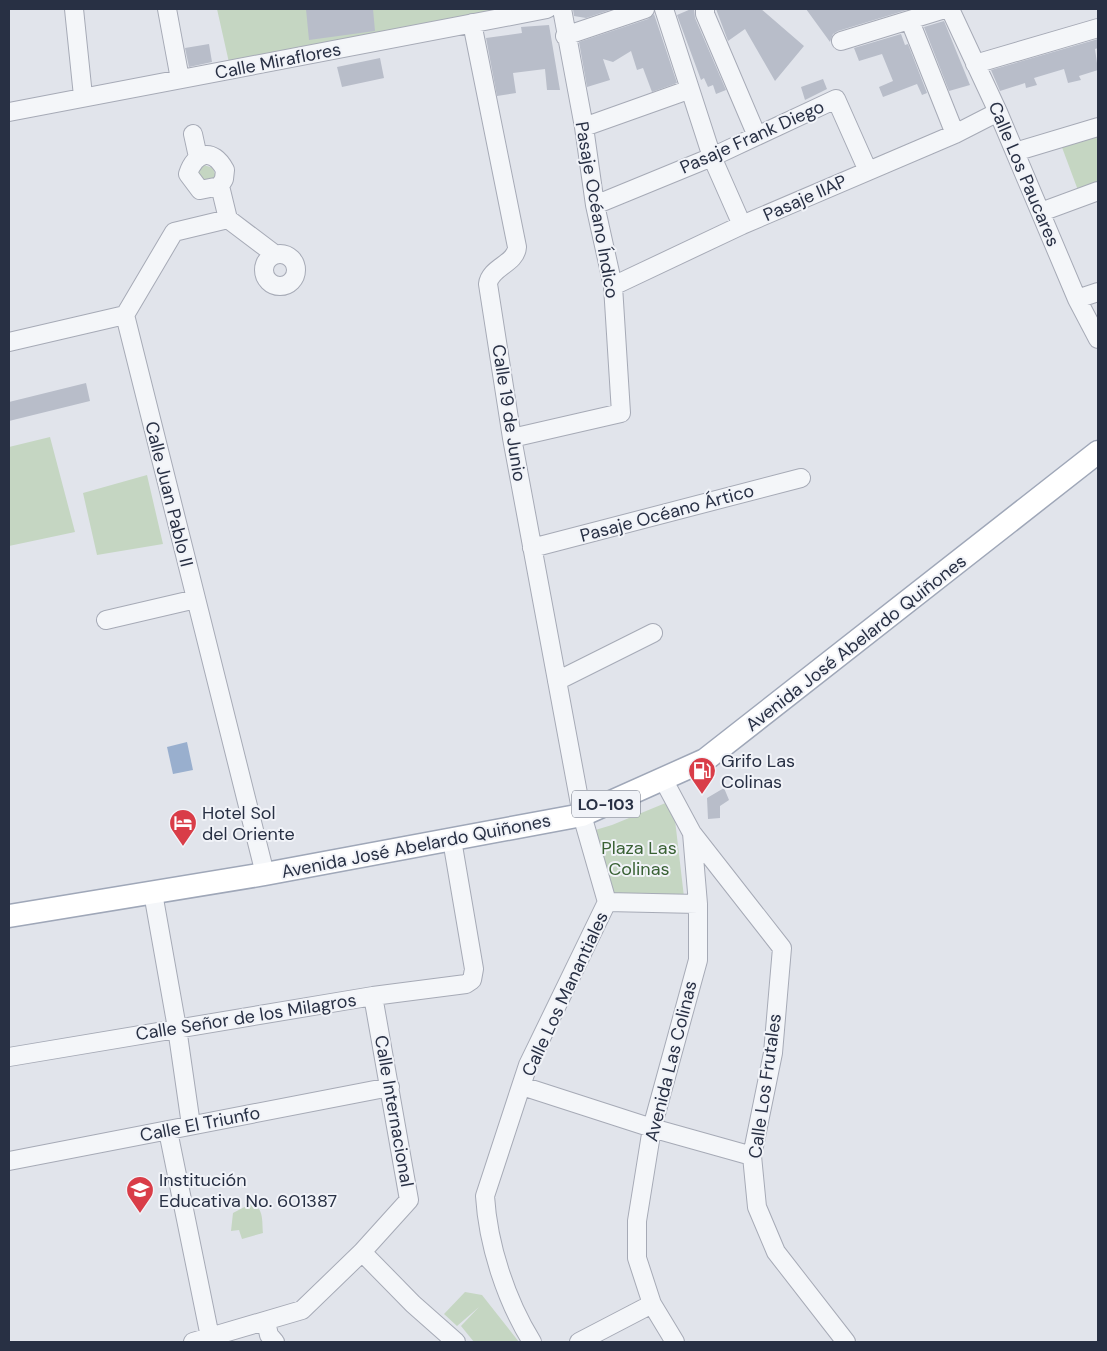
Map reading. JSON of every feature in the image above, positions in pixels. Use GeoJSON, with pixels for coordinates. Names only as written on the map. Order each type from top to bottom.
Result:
{"type":"FeatureCollection","features":[{"type":"Feature","properties":{"kind":"main road","name":"Avenida José Abelardo Quiñones"},"geometry":{"type":"LineString","coordinates":[[9,916],[265,874],[582,815],[706,760],[1098,452]]}},
{"type":"Feature","properties":{"kind":"street"},"geometry":{"type":"LineString","coordinates":[[74,9],[83,96]]}},
{"type":"Feature","properties":{"kind":"street"},"geometry":{"type":"LineString","coordinates":[[167,9],[180,79]]}},
{"type":"Feature","properties":{"kind":"street","name":"Calle Miraflores"},"geometry":{"type":"LineString","coordinates":[[9,112],[83,96],[548,9]]}},
{"type":"Feature","properties":{"kind":"street","name":"Pasaje Océano Índico"},"geometry":{"type":"LineString","coordinates":[[512,438],[621,413],[612,286],[595,205],[584,127],[565,36],[562,9]]}},
{"type":"Feature","properties":{"kind":"street"},"geometry":{"type":"LineString","coordinates":[[565,36],[621,13],[645,9]]}},
{"type":"Feature","properties":{"kind":"street"},"geometry":{"type":"LineString","coordinates":[[664,9],[688,90],[712,157],[742,226]]}},
{"type":"Feature","properties":{"kind":"street"},"geometry":{"type":"LineString","coordinates":[[705,9],[705,14],[756,136]]}},
{"type":"Feature","properties":{"kind":"street"},"geometry":{"type":"LineString","coordinates":[[842,41],[945,9]]}},
{"type":"Feature","properties":{"kind":"street","name":"Calle Los Paucares"},"geometry":{"type":"LineString","coordinates":[[950,9],[998,112],[1077,299],[1098,339]]}},
{"type":"Feature","properties":{"kind":"street"},"geometry":{"type":"LineString","coordinates":[[910,21],[955,134]]}},
{"type":"Feature","properties":{"kind":"street","name":"Calle 19 de Junio"},"geometry":{"type":"LineString","coordinates":[[472,23],[517,247],[515,255],[490,277],[488,284],[512,438],[582,815]]}},
{"type":"Feature","properties":{"kind":"street"},"geometry":{"type":"LineString","coordinates":[[975,64],[1098,28]]}},
{"type":"Feature","properties":{"kind":"street"},"geometry":{"type":"LineString","coordinates":[[584,127],[688,90]]}},
{"type":"Feature","properties":{"kind":"street","name":"Pasaje Frank Diego"},"geometry":{"type":"LineString","coordinates":[[595,205],[712,157],[836,99],[868,171]]}},
{"type":"Feature","properties":{"kind":"street","name":"Pasaje IIAP"},"geometry":{"type":"LineString","coordinates":[[612,286],[742,226],[955,134],[998,112]]}},
{"type":"Feature","properties":{"kind":"street"},"geometry":{"type":"LineString","coordinates":[[1015,152],[1098,127]]}},
{"type":"Feature","properties":{"kind":"street"},"geometry":{"type":"LineString","coordinates":[[192,134],[198,157]]}},
{"type":"Feature","properties":{"kind":"street"},"geometry":{"type":"LineString","coordinates":[[220,186],[200,190],[188,174],[191,164],[198,157],[207,155],[215,157],[221,162],[225,170],[220,186],[228,219],[273,253]]}},
{"type":"Feature","properties":{"kind":"street"},"geometry":{"type":"LineString","coordinates":[[1041,212],[1098,191]]}},
{"type":"Feature","properties":{"kind":"street"},"geometry":{"type":"LineString","coordinates":[[9,342],[125,315],[174,232],[228,219]]}},
{"type":"Feature","properties":{"kind":"street"},"geometry":{"type":"LineString","coordinates":[[1077,299],[1098,292]]}},
{"type":"Feature","properties":{"kind":"street","name":"Calle Juan Pablo II"},"geometry":{"type":"LineString","coordinates":[[125,315],[265,874]]}},
{"type":"Feature","properties":{"kind":"street","name":"Pasaje Océano Ártico"},"geometry":{"type":"LineString","coordinates":[[532,548],[801,478]]}},
{"type":"Feature","properties":{"kind":"street"},"geometry":{"type":"LineString","coordinates":[[106,620],[196,599]]}},
{"type":"Feature","properties":{"kind":"street"},"geometry":{"type":"LineString","coordinates":[[557,681],[653,633]]}},
{"type":"Feature","properties":{"kind":"street","name":"Avenida Las Colinas"},"geometry":{"type":"LineString","coordinates":[[663,778],[692,833],[698,904],[698,960],[652,1128],[637,1221],[637,1258],[652,1304],[675,1342]]}},
{"type":"Feature","properties":{"kind":"street","name":"Calle Los Manantiales"},"geometry":{"type":"LineString","coordinates":[[532,1342],[521,1325],[500,1270],[486,1214],[485,1196],[528,1065],[608,902],[582,815]]}},
{"type":"Feature","properties":{"kind":"street","name":"Calle Los Frutales"},"geometry":{"type":"LineString","coordinates":[[692,833],[782,948],[773,1053],[752,1156],[756,1207],[776,1252],[846,1342]]}},
{"type":"Feature","properties":{"kind":"street","name":"Calle Señor de los Milagros"},"geometry":{"type":"LineString","coordinates":[[9,1057],[374,996],[466,984],[472,980],[474,969],[452,840]]}},
{"type":"Feature","properties":{"kind":"street"},"geometry":{"type":"LineString","coordinates":[[153,893],[177,1028],[191,1126]]}},
{"type":"Feature","properties":{"kind":"street"},"geometry":{"type":"LineString","coordinates":[[608,902],[698,904]]}},
{"type":"Feature","properties":{"kind":"street","name":"Calle Internacional"},"geometry":{"type":"LineString","coordinates":[[202,1340],[302,1310],[362,1252],[409,1200],[374,996]]}},
{"type":"Feature","properties":{"kind":"street"},"geometry":{"type":"LineString","coordinates":[[522,1086],[652,1128],[752,1156]]}},
{"type":"Feature","properties":{"kind":"street","name":"Calle El Triunfo"},"geometry":{"type":"LineString","coordinates":[[9,1161],[390,1087]]}},
{"type":"Feature","properties":{"kind":"street"},"geometry":{"type":"LineString","coordinates":[[168,1131],[202,1340]]}},
{"type":"Feature","properties":{"kind":"street"},"geometry":{"type":"LineString","coordinates":[[362,1252],[413,1304],[456,1342]]}},
{"type":"Feature","properties":{"kind":"street"},"geometry":{"type":"LineString","coordinates":[[579,1342],[652,1304]]}},
{"type":"Feature","properties":{"kind":"street"},"geometry":{"type":"LineString","coordinates":[[266,1322],[269,1335],[274,1342]]}},
{"type":"Feature","properties":{"kind":"green space"},"geometry":{"type":"Polygon","coordinates":[[[217,9],[549,9],[232,76],[217,9]]]}},
{"type":"Feature","properties":{"kind":"green space"},"geometry":{"type":"Polygon","coordinates":[[[1098,130],[1098,186],[1079,193],[1060,142],[1098,130]]]}},
{"type":"Feature","properties":{"kind":"green space"},"geometry":{"type":"Polygon","coordinates":[[[204,165],[213,168],[216,177],[204,185],[197,172],[204,165]]]}},
{"type":"Feature","properties":{"kind":"green space"},"geometry":{"type":"Polygon","coordinates":[[[50,437],[75,532],[9,546],[9,447],[50,437]]]}},
{"type":"Feature","properties":{"kind":"green space"},"geometry":{"type":"Polygon","coordinates":[[[147,475],[163,544],[97,555],[83,493],[147,475]]]}},
{"type":"Feature","properties":{"kind":"green space","name":"Plaza Las Colinas"},"geometry":{"type":"Polygon","coordinates":[[[668,802],[675,820],[684,897],[602,898],[582,834],[612,825],[668,802]]]}},
{"type":"Feature","properties":{"kind":"green space"},"geometry":{"type":"Polygon","coordinates":[[[252,1203],[259,1208],[263,1233],[242,1239],[239,1230],[231,1231],[233,1213],[252,1203]]]}},
{"type":"Feature","properties":{"kind":"green space"},"geometry":{"type":"Polygon","coordinates":[[[465,1292],[482,1295],[519,1342],[474,1342],[461,1326],[479,1307],[457,1326],[444,1314],[465,1292]]]}},
{"type":"Feature","properties":{"kind":"water"},"geometry":{"type":"Polygon","coordinates":[[[187,742],[193,770],[173,774],[167,747],[187,742]]]}},
{"type":"Feature","properties":{"kind":"building"},"geometry":{"type":"Polygon","coordinates":[[[306,9],[373,9],[375,31],[309,40],[306,9]]]}},
{"type":"Feature","properties":{"kind":"building"},"geometry":{"type":"Polygon","coordinates":[[[573,9],[613,9],[586,18],[574,16],[573,9]]]}},
{"type":"Feature","properties":{"kind":"building"},"geometry":{"type":"Polygon","coordinates":[[[694,9],[695,18],[726,90],[716,94],[713,85],[708,87],[704,78],[701,80],[677,15],[694,9]]]}},
{"type":"Feature","properties":{"kind":"building"},"geometry":{"type":"Polygon","coordinates":[[[716,9],[761,9],[804,46],[775,81],[745,29],[728,41],[716,9]]]}},
{"type":"Feature","properties":{"kind":"building"},"geometry":{"type":"Polygon","coordinates":[[[806,9],[910,9],[838,31],[833,34],[830,42],[806,9]]]}},
{"type":"Feature","properties":{"kind":"building"},"geometry":{"type":"Polygon","coordinates":[[[654,14],[677,83],[652,92],[643,68],[637,70],[631,51],[613,62],[603,59],[610,80],[587,87],[579,42],[648,19],[654,14]]]}},
{"type":"Feature","properties":{"kind":"building"},"geometry":{"type":"Polygon","coordinates":[[[944,21],[970,85],[949,91],[924,27],[944,21]]]}},
{"type":"Feature","properties":{"kind":"building"},"geometry":{"type":"Polygon","coordinates":[[[549,25],[560,90],[547,90],[545,69],[513,73],[516,93],[497,96],[486,38],[522,33],[521,27],[549,25]]]}},
{"type":"Feature","properties":{"kind":"building"},"geometry":{"type":"Polygon","coordinates":[[[901,34],[905,45],[908,44],[927,93],[922,95],[917,84],[883,97],[879,87],[893,81],[882,54],[859,61],[854,48],[901,34]]]}},
{"type":"Feature","properties":{"kind":"building"},"geometry":{"type":"Polygon","coordinates":[[[1098,39],[1098,48],[1095,49],[1098,70],[1079,76],[1081,80],[1068,83],[1064,69],[1034,78],[1037,85],[1026,88],[1025,83],[1000,91],[991,70],[1098,39]]]}},
{"type":"Feature","properties":{"kind":"building"},"geometry":{"type":"Polygon","coordinates":[[[209,44],[212,62],[189,67],[185,48],[209,44]]]}},
{"type":"Feature","properties":{"kind":"building"},"geometry":{"type":"Polygon","coordinates":[[[380,58],[384,78],[342,87],[337,67],[380,58]]]}},
{"type":"Feature","properties":{"kind":"building"},"geometry":{"type":"Polygon","coordinates":[[[823,79],[827,89],[805,100],[801,87],[823,79]]]}},
{"type":"Feature","properties":{"kind":"building"},"geometry":{"type":"Polygon","coordinates":[[[86,383],[90,401],[9,421],[9,402],[86,383]]]}},
{"type":"Feature","properties":{"kind":"building"},"geometry":{"type":"Polygon","coordinates":[[[724,788],[729,800],[720,806],[720,818],[708,819],[707,798],[724,788]]]}},
{"type":"Feature","properties":{"kind":"place","name":"Grifo Las Colinas"},"geometry":{"type":"Point","coordinates":[702,795]}},
{"type":"Feature","properties":{"kind":"place","name":"Hotel Sol del Oriente"},"geometry":{"type":"Point","coordinates":[183,847]}},
{"type":"Feature","properties":{"kind":"place","name":"Institución Educativa No. 601387"},"geometry":{"type":"Point","coordinates":[140,1214]}}]}
